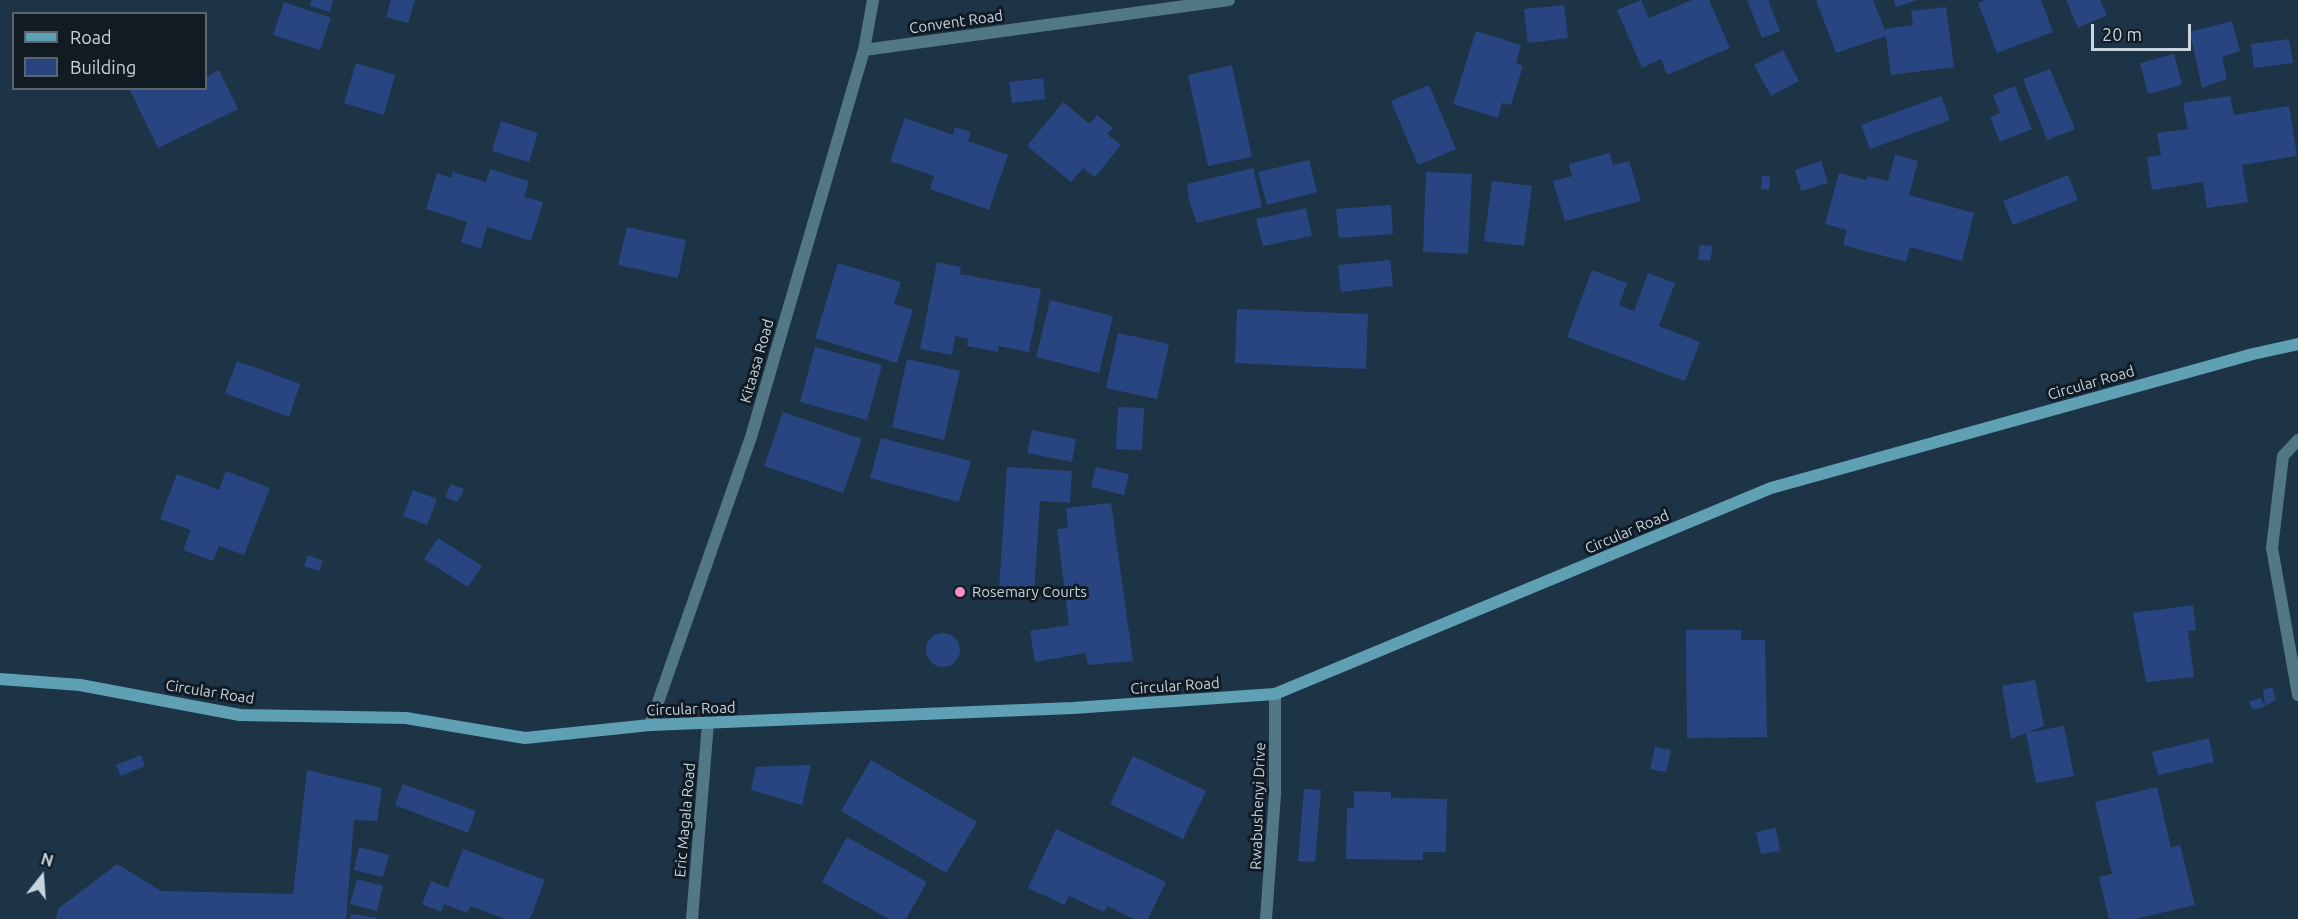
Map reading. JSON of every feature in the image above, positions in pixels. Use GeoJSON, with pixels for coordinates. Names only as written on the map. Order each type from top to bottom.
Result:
{"type":"FeatureCollection","features":[{"type":"Feature","properties":{"kind":"street","name":"Kitaasa Road"},"geometry":{"type":"LineString","coordinates":[[650,725],[751,437],[864,50],[873,0]]}},
{"type":"Feature","properties":{"kind":"street","name":"Convent Road"},"geometry":{"type":"LineString","coordinates":[[864,50],[1229,0]]}},
{"type":"Feature","properties":{"kind":"street","name":"Circular Road"},"geometry":{"type":"LineString","coordinates":[[0,679],[80,685],[240,715],[406,718],[525,738],[650,725],[1073,708],[1275,694],[1771,488],[2253,354],[2298,344]]}},
{"type":"Feature","properties":{"kind":"street"},"geometry":{"type":"LineString","coordinates":[[2298,440],[2283,456],[2272,548],[2298,695]]}},
{"type":"Feature","properties":{"kind":"street","name":"Rwabushenyi Drive"},"geometry":{"type":"LineString","coordinates":[[1266,919],[1275,794],[1275,694]]}},
{"type":"Feature","properties":{"kind":"street","name":"Eric Magala Road"},"geometry":{"type":"LineString","coordinates":[[692,919],[708,723]]}},
{"type":"Feature","properties":{"kind":"building"},"geometry":{"type":"Polygon","coordinates":[[[311,0],[333,0],[330,12],[310,6],[311,0]]]}},
{"type":"Feature","properties":{"kind":"building"},"geometry":{"type":"Polygon","coordinates":[[[391,0],[415,0],[408,23],[386,17],[391,0]]]}},
{"type":"Feature","properties":{"kind":"building"},"geometry":{"type":"Polygon","coordinates":[[[1641,0],[1649,18],[1692,0],[1709,0],[1730,48],[1667,75],[1661,59],[1642,68],[1617,10],[1641,0]]]}},
{"type":"Feature","properties":{"kind":"building"},"geometry":{"type":"Polygon","coordinates":[[[1747,0],[1768,0],[1780,31],[1762,38],[1747,0]]]}},
{"type":"Feature","properties":{"kind":"building"},"geometry":{"type":"Polygon","coordinates":[[[1816,0],[1873,0],[1886,33],[1885,29],[1913,25],[1911,11],[1946,7],[1954,67],[1891,75],[1886,36],[1836,53],[1816,0]]]}},
{"type":"Feature","properties":{"kind":"building"},"geometry":{"type":"Polygon","coordinates":[[[1894,0],[1918,0],[1896,7],[1894,0]]]}},
{"type":"Feature","properties":{"kind":"building"},"geometry":{"type":"Polygon","coordinates":[[[1986,0],[2041,0],[2053,32],[1997,53],[1978,3],[1986,0]]]}},
{"type":"Feature","properties":{"kind":"building"},"geometry":{"type":"Polygon","coordinates":[[[2066,0],[2100,0],[2107,15],[2078,28],[2066,0]]]}},
{"type":"Feature","properties":{"kind":"building"},"geometry":{"type":"Polygon","coordinates":[[[284,2],[331,18],[320,50],[273,35],[284,2]]]}},
{"type":"Feature","properties":{"kind":"building"},"geometry":{"type":"Polygon","coordinates":[[[1564,5],[1568,38],[1528,43],[1524,9],[1564,5]]]}},
{"type":"Feature","properties":{"kind":"building"},"geometry":{"type":"Polygon","coordinates":[[[2232,21],[2240,51],[2222,57],[2227,79],[2202,88],[2190,32],[2232,21]]]}},
{"type":"Feature","properties":{"kind":"building"},"geometry":{"type":"Polygon","coordinates":[[[1476,31],[1521,45],[1516,63],[1523,66],[1511,105],[1502,103],[1498,118],[1453,104],[1476,31]]]}},
{"type":"Feature","properties":{"kind":"building"},"geometry":{"type":"Polygon","coordinates":[[[2289,39],[2293,63],[2254,68],[2251,44],[2289,39]]]}},
{"type":"Feature","properties":{"kind":"building"},"geometry":{"type":"Polygon","coordinates":[[[1783,50],[1799,81],[1771,96],[1754,65],[1783,50]]]}},
{"type":"Feature","properties":{"kind":"building"},"geometry":{"type":"Polygon","coordinates":[[[2174,54],[2182,85],[2148,94],[2140,63],[2174,54]]]}},
{"type":"Feature","properties":{"kind":"building"},"geometry":{"type":"Polygon","coordinates":[[[356,63],[395,75],[384,115],[344,103],[356,63]]]}},
{"type":"Feature","properties":{"kind":"building"},"geometry":{"type":"Polygon","coordinates":[[[1232,65],[1252,157],[1208,166],[1188,75],[1232,65]]]}},
{"type":"Feature","properties":{"kind":"building"},"geometry":{"type":"Polygon","coordinates":[[[2050,69],[2075,129],[2047,140],[2023,79],[2050,69]]]}},
{"type":"Feature","properties":{"kind":"building"},"geometry":{"type":"Polygon","coordinates":[[[219,70],[238,109],[158,148],[130,90],[207,90],[207,76],[219,70]]]}},
{"type":"Feature","properties":{"kind":"building"},"geometry":{"type":"Polygon","coordinates":[[[1043,78],[1045,99],[1012,103],[1009,82],[1043,78]]]}},
{"type":"Feature","properties":{"kind":"building"},"geometry":{"type":"Polygon","coordinates":[[[1429,85],[1456,149],[1418,165],[1391,101],[1429,85]]]}},
{"type":"Feature","properties":{"kind":"building"},"geometry":{"type":"Polygon","coordinates":[[[2015,86],[2032,129],[2000,142],[1990,117],[2000,113],[1993,95],[2015,86]]]}},
{"type":"Feature","properties":{"kind":"building"},"geometry":{"type":"Polygon","coordinates":[[[1941,96],[1950,120],[1870,149],[1861,125],[1941,96]]]}},
{"type":"Feature","properties":{"kind":"building"},"geometry":{"type":"Polygon","coordinates":[[[2230,96],[2234,115],[2289,106],[2297,156],[2242,165],[2248,202],[2207,208],[2203,182],[2152,190],[2147,157],[2161,155],[2157,133],[2188,129],[2183,103],[2230,96]]]}},
{"type":"Feature","properties":{"kind":"building"},"geometry":{"type":"Polygon","coordinates":[[[1063,102],[1090,124],[1097,115],[1113,128],[1107,134],[1121,145],[1095,177],[1083,168],[1071,182],[1027,146],[1063,102]]]}},
{"type":"Feature","properties":{"kind":"building"},"geometry":{"type":"Polygon","coordinates":[[[905,118],[953,135],[955,127],[971,132],[968,141],[1008,155],[989,210],[930,189],[934,176],[890,161],[905,118]]]}},
{"type":"Feature","properties":{"kind":"building"},"geometry":{"type":"Polygon","coordinates":[[[501,121],[538,133],[529,162],[492,151],[501,121]]]}},
{"type":"Feature","properties":{"kind":"building"},"geometry":{"type":"Polygon","coordinates":[[[1610,153],[1613,165],[1629,161],[1641,201],[1565,221],[1553,181],[1572,176],[1569,164],[1610,153]]]}},
{"type":"Feature","properties":{"kind":"building"},"geometry":{"type":"Polygon","coordinates":[[[1895,155],[1918,161],[1909,195],[1974,213],[1962,261],[1910,247],[1906,262],[1843,245],[1847,230],[1825,224],[1839,173],[1866,180],[1868,176],[1888,181],[1895,155]]]}},
{"type":"Feature","properties":{"kind":"building"},"geometry":{"type":"Polygon","coordinates":[[[1309,160],[1317,192],[1267,205],[1258,172],[1309,160]]]}},
{"type":"Feature","properties":{"kind":"building"},"geometry":{"type":"Polygon","coordinates":[[[1821,161],[1828,183],[1801,191],[1795,170],[1821,161]]]}},
{"type":"Feature","properties":{"kind":"building"},"geometry":{"type":"Polygon","coordinates":[[[1253,168],[1262,207],[1197,223],[1189,200],[1187,184],[1253,168]]]}},
{"type":"Feature","properties":{"kind":"building"},"geometry":{"type":"Polygon","coordinates":[[[490,169],[529,181],[524,197],[543,202],[531,241],[487,227],[481,249],[461,242],[467,222],[426,209],[437,173],[451,178],[453,172],[486,182],[490,169]]]}},
{"type":"Feature","properties":{"kind":"building"},"geometry":{"type":"Polygon","coordinates":[[[1426,172],[1472,174],[1468,254],[1423,252],[1426,172]]]}},
{"type":"Feature","properties":{"kind":"building"},"geometry":{"type":"Polygon","coordinates":[[[1762,175],[1770,177],[1769,190],[1761,189],[1762,175]]]}},
{"type":"Feature","properties":{"kind":"building"},"geometry":{"type":"Polygon","coordinates":[[[2068,175],[2078,200],[2013,225],[2003,201],[2068,175]]]}},
{"type":"Feature","properties":{"kind":"building"},"geometry":{"type":"Polygon","coordinates":[[[1492,181],[1532,186],[1524,246],[1484,241],[1492,181]]]}},
{"type":"Feature","properties":{"kind":"building"},"geometry":{"type":"Polygon","coordinates":[[[1391,205],[1393,234],[1339,238],[1336,209],[1391,205]]]}},
{"type":"Feature","properties":{"kind":"building"},"geometry":{"type":"Polygon","coordinates":[[[1306,208],[1312,236],[1263,246],[1256,219],[1306,208]]]}},
{"type":"Feature","properties":{"kind":"building"},"geometry":{"type":"Polygon","coordinates":[[[627,227],[686,240],[678,278],[618,265],[627,227]]]}},
{"type":"Feature","properties":{"kind":"building"},"geometry":{"type":"Polygon","coordinates":[[[1700,245],[1713,246],[1710,261],[1698,259],[1700,245]]]}},
{"type":"Feature","properties":{"kind":"building"},"geometry":{"type":"Polygon","coordinates":[[[1390,260],[1393,286],[1341,292],[1338,265],[1390,260]]]}},
{"type":"Feature","properties":{"kind":"building"},"geometry":{"type":"Polygon","coordinates":[[[937,262],[961,267],[960,274],[1041,289],[1029,352],[998,346],[998,352],[967,346],[968,339],[955,336],[952,355],[920,349],[937,262]]]}},
{"type":"Feature","properties":{"kind":"building"},"geometry":{"type":"Polygon","coordinates":[[[838,263],[901,282],[894,304],[913,310],[897,363],[815,338],[838,263]]]}},
{"type":"Feature","properties":{"kind":"building"},"geometry":{"type":"Polygon","coordinates":[[[1592,270],[1627,283],[1619,305],[1634,311],[1648,273],[1675,283],[1659,326],[1700,342],[1685,381],[1567,337],[1592,270]]]}},
{"type":"Feature","properties":{"kind":"building"},"geometry":{"type":"Polygon","coordinates":[[[1050,300],[1113,316],[1099,373],[1036,357],[1050,300]]]}},
{"type":"Feature","properties":{"kind":"building"},"geometry":{"type":"Polygon","coordinates":[[[1237,309],[1368,314],[1366,369],[1235,363],[1237,309]]]}},
{"type":"Feature","properties":{"kind":"building"},"geometry":{"type":"Polygon","coordinates":[[[1118,333],[1169,344],[1157,399],[1106,388],[1118,333]]]}},
{"type":"Feature","properties":{"kind":"building"},"geometry":{"type":"Polygon","coordinates":[[[815,347],[882,365],[867,420],[800,402],[815,347]]]}},
{"type":"Feature","properties":{"kind":"building"},"geometry":{"type":"Polygon","coordinates":[[[907,359],[960,371],[944,440],[892,427],[907,359]]]}},
{"type":"Feature","properties":{"kind":"building"},"geometry":{"type":"Polygon","coordinates":[[[237,361],[300,384],[289,417],[225,393],[237,361]]]}},
{"type":"Feature","properties":{"kind":"building"},"geometry":{"type":"Polygon","coordinates":[[[1118,407],[1144,408],[1142,450],[1116,449],[1118,407]]]}},
{"type":"Feature","properties":{"kind":"building"},"geometry":{"type":"Polygon","coordinates":[[[783,412],[862,439],[843,493],[764,466],[783,412]]]}},
{"type":"Feature","properties":{"kind":"building"},"geometry":{"type":"Polygon","coordinates":[[[1032,430],[1076,439],[1072,462],[1027,453],[1032,430]]]}},
{"type":"Feature","properties":{"kind":"building"},"geometry":{"type":"Polygon","coordinates":[[[881,438],[971,461],[959,502],[870,478],[881,438]]]}},
{"type":"Feature","properties":{"kind":"building"},"geometry":{"type":"Polygon","coordinates":[[[1007,467],[1072,471],[1070,503],[1040,501],[1034,592],[999,590],[1007,467]]]}},
{"type":"Feature","properties":{"kind":"building"},"geometry":{"type":"Polygon","coordinates":[[[1096,467],[1129,474],[1124,495],[1091,487],[1096,467]]]}},
{"type":"Feature","properties":{"kind":"building"},"geometry":{"type":"Polygon","coordinates":[[[226,471],[270,488],[244,555],[219,546],[213,561],[183,550],[191,530],[160,519],[177,474],[219,490],[226,471]]]}},
{"type":"Feature","properties":{"kind":"building"},"geometry":{"type":"Polygon","coordinates":[[[451,484],[464,489],[458,502],[445,497],[451,484]]]}},
{"type":"Feature","properties":{"kind":"building"},"geometry":{"type":"Polygon","coordinates":[[[413,490],[437,499],[427,525],[403,516],[413,490]]]}},
{"type":"Feature","properties":{"kind":"building"},"geometry":{"type":"Polygon","coordinates":[[[1111,503],[1133,661],[1088,665],[1086,653],[1035,662],[1030,631],[1069,625],[1057,529],[1068,528],[1066,508],[1111,503]]]}},
{"type":"Feature","properties":{"kind":"building"},"geometry":{"type":"Polygon","coordinates":[[[438,538],[482,566],[468,587],[424,559],[438,538]]]}},
{"type":"Feature","properties":{"kind":"building"},"geometry":{"type":"Polygon","coordinates":[[[308,555],[323,561],[319,571],[304,566],[308,555]]]}},
{"type":"Feature","properties":{"kind":"building"},"geometry":{"type":"Polygon","coordinates":[[[2193,605],[2196,630],[2188,631],[2194,677],[2146,682],[2133,613],[2193,605]]]}},
{"type":"Feature","properties":{"kind":"building"},"geometry":{"type":"Polygon","coordinates":[[[1686,630],[1741,630],[1741,640],[1765,640],[1767,737],[1687,738],[1686,630]]]}},
{"type":"Feature","properties":{"kind":"building"},"geometry":{"type":"Polygon","coordinates":[[[943,633],[955,638],[960,650],[955,662],[943,667],[931,662],[926,650],[931,638],[943,633]]]}},
{"type":"Feature","properties":{"kind":"building"},"geometry":{"type":"Polygon","coordinates":[[[2035,680],[2044,726],[2011,739],[2002,686],[2035,680]]]}},
{"type":"Feature","properties":{"kind":"building"},"geometry":{"type":"Polygon","coordinates":[[[2272,687],[2276,700],[2265,706],[2263,690],[2272,687]]]}},
{"type":"Feature","properties":{"kind":"building"},"geometry":{"type":"Polygon","coordinates":[[[2260,698],[2265,706],[2253,710],[2249,702],[2260,698]]]}},
{"type":"Feature","properties":{"kind":"building"},"geometry":{"type":"Polygon","coordinates":[[[2064,726],[2074,776],[2036,783],[2026,733],[2064,726]]]}},
{"type":"Feature","properties":{"kind":"building"},"geometry":{"type":"Polygon","coordinates":[[[2209,738],[2214,762],[2158,775],[2152,752],[2209,738]]]}},
{"type":"Feature","properties":{"kind":"building"},"geometry":{"type":"Polygon","coordinates":[[[1655,747],[1671,750],[1666,772],[1650,769],[1655,747]]]}},
{"type":"Feature","properties":{"kind":"building"},"geometry":{"type":"Polygon","coordinates":[[[141,755],[145,766],[121,776],[116,765],[141,755]]]}},
{"type":"Feature","properties":{"kind":"building"},"geometry":{"type":"Polygon","coordinates":[[[1133,756],[1206,791],[1183,839],[1110,804],[1133,756]]]}},
{"type":"Feature","properties":{"kind":"building"},"geometry":{"type":"Polygon","coordinates":[[[871,760],[977,822],[946,873],[841,811],[871,760]]]}},
{"type":"Feature","properties":{"kind":"building"},"geometry":{"type":"Polygon","coordinates":[[[811,765],[802,805],[751,790],[756,767],[811,765]]]}},
{"type":"Feature","properties":{"kind":"building"},"geometry":{"type":"Polygon","coordinates":[[[307,770],[382,788],[377,821],[354,820],[346,919],[56,919],[58,909],[117,864],[161,891],[293,894],[307,770]]]}},
{"type":"Feature","properties":{"kind":"building"},"geometry":{"type":"Polygon","coordinates":[[[403,784],[476,811],[468,833],[395,805],[403,784]]]}},
{"type":"Feature","properties":{"kind":"building"},"geometry":{"type":"Polygon","coordinates":[[[2157,787],[2171,848],[2180,845],[2195,905],[2135,919],[2109,919],[2099,877],[2112,874],[2095,802],[2157,787]]]}},
{"type":"Feature","properties":{"kind":"building"},"geometry":{"type":"Polygon","coordinates":[[[1304,789],[1321,790],[1315,862],[1298,861],[1304,789]]]}},
{"type":"Feature","properties":{"kind":"building"},"geometry":{"type":"Polygon","coordinates":[[[1354,791],[1391,792],[1391,798],[1447,799],[1446,852],[1423,852],[1423,860],[1346,859],[1347,808],[1354,808],[1354,791]]]}},
{"type":"Feature","properties":{"kind":"building"},"geometry":{"type":"Polygon","coordinates":[[[1776,828],[1780,851],[1761,854],[1756,832],[1776,828]]]}},
{"type":"Feature","properties":{"kind":"building"},"geometry":{"type":"Polygon","coordinates":[[[1056,829],[1166,882],[1148,919],[1134,919],[1107,906],[1104,912],[1069,896],[1065,905],[1028,888],[1056,829]]]}},
{"type":"Feature","properties":{"kind":"building"},"geometry":{"type":"Polygon","coordinates":[[[847,837],[927,882],[906,919],[889,919],[822,882],[847,837]]]}},
{"type":"Feature","properties":{"kind":"building"},"geometry":{"type":"Polygon","coordinates":[[[359,847],[389,855],[383,877],[354,870],[359,847]]]}},
{"type":"Feature","properties":{"kind":"building"},"geometry":{"type":"Polygon","coordinates":[[[463,849],[545,880],[530,919],[505,919],[470,906],[467,913],[444,904],[441,912],[422,904],[431,881],[448,888],[463,849]]]}},
{"type":"Feature","properties":{"kind":"building"},"geometry":{"type":"Polygon","coordinates":[[[357,879],[383,886],[377,911],[350,904],[357,879]]]}},
{"type":"Feature","properties":{"kind":"building"},"geometry":{"type":"Polygon","coordinates":[[[351,914],[378,918],[350,919],[351,914]]]}},
{"type":"Feature","properties":{"kind":"place","name":"Rosemary Courts"},"geometry":{"type":"Point","coordinates":[960,592]}}]}
